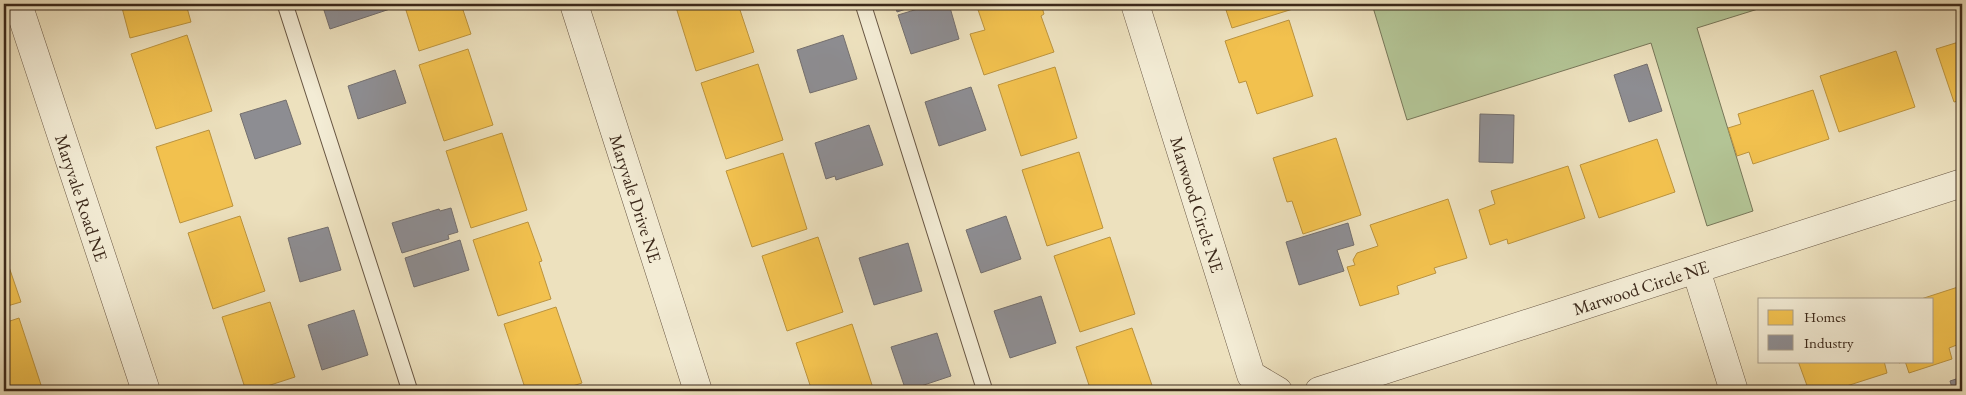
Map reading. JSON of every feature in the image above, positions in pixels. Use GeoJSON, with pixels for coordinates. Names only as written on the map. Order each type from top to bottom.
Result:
{"type":"FeatureCollection","features":[{"type":"Feature","properties":{"kind":"street","name":"Maryvale Road NE"},"geometry":{"type":"LineString","coordinates":[[18,4],[146,391]]}},
{"type":"Feature","properties":{"kind":"street","name":"Maryvale Drive NE"},"geometry":{"type":"LineString","coordinates":[[574,4],[698,391]]}},
{"type":"Feature","properties":{"kind":"street","name":"Marwood Circle NE"},"geometry":{"type":"LineString","coordinates":[[1136,4],[1251,375],[1278,391]]}},
{"type":"Feature","properties":{"kind":"street","name":"Marwood Circle NE"},"geometry":{"type":"LineString","coordinates":[[1319,391],[1962,183]]}},
{"type":"Feature","properties":{"kind":"street"},"geometry":{"type":"LineString","coordinates":[[1696,270],[1734,391]]}},
{"type":"Feature","properties":{"kind":"lane"},"geometry":{"type":"LineString","coordinates":[[286,4],[410,391]]}},
{"type":"Feature","properties":{"kind":"lane"},"geometry":{"type":"LineString","coordinates":[[862,4],[985,391]]}},
{"type":"Feature","properties":{"kind":"green space"},"geometry":{"type":"Polygon","coordinates":[[[1372,4],[1774,4],[1697,28],[1753,211],[1707,226],[1651,43],[1407,120],[1372,4]]]}},
{"type":"Feature","properties":{"kind":"building: Homes"},"geometry":{"type":"Polygon","coordinates":[[[121,4],[186,4],[191,22],[130,38],[121,4]]]}},
{"type":"Feature","properties":{"kind":"building: Homes"},"geometry":{"type":"Polygon","coordinates":[[[404,4],[461,4],[471,34],[419,51],[404,4]]]}},
{"type":"Feature","properties":{"kind":"building: Homes"},"geometry":{"type":"Polygon","coordinates":[[[675,4],[738,4],[754,52],[696,71],[675,4]]]}},
{"type":"Feature","properties":{"kind":"building: Homes"},"geometry":{"type":"Polygon","coordinates":[[[976,4],[1041,4],[1044,14],[1041,16],[1054,52],[984,75],[970,34],[985,30],[976,4]]]}},
{"type":"Feature","properties":{"kind":"building: Homes"},"geometry":{"type":"Polygon","coordinates":[[[1224,4],[1295,4],[1296,8],[1232,28],[1224,4]]]}},
{"type":"Feature","properties":{"kind":"building: Homes"},"geometry":{"type":"Polygon","coordinates":[[[1289,20],[1313,96],[1257,114],[1246,81],[1239,83],[1225,41],[1289,20]]]}},
{"type":"Feature","properties":{"kind":"building: Homes"},"geometry":{"type":"Polygon","coordinates":[[[187,35],[212,111],[156,129],[131,54],[187,35]]]}},
{"type":"Feature","properties":{"kind":"building: Homes"},"geometry":{"type":"Polygon","coordinates":[[[1962,41],[1962,100],[1954,102],[1936,49],[1962,41]]]}},
{"type":"Feature","properties":{"kind":"building: Homes"},"geometry":{"type":"Polygon","coordinates":[[[468,49],[493,125],[444,141],[419,65],[468,49]]]}},
{"type":"Feature","properties":{"kind":"building: Homes"},"geometry":{"type":"Polygon","coordinates":[[[1896,51],[1915,107],[1839,132],[1820,76],[1896,51]]]}},
{"type":"Feature","properties":{"kind":"building: Homes"},"geometry":{"type":"Polygon","coordinates":[[[758,64],[783,140],[726,159],[701,83],[758,64]]]}},
{"type":"Feature","properties":{"kind":"building: Homes"},"geometry":{"type":"Polygon","coordinates":[[[1055,67],[1077,138],[1021,156],[998,85],[1055,67]]]}},
{"type":"Feature","properties":{"kind":"building: Homes"},"geometry":{"type":"Polygon","coordinates":[[[1813,90],[1829,139],[1753,164],[1749,152],[1737,156],[1728,128],[1741,124],[1738,114],[1813,90]]]}},
{"type":"Feature","properties":{"kind":"building: Homes"},"geometry":{"type":"Polygon","coordinates":[[[209,130],[233,206],[180,223],[156,147],[209,130]]]}},
{"type":"Feature","properties":{"kind":"building: Homes"},"geometry":{"type":"Polygon","coordinates":[[[502,133],[527,210],[471,228],[446,151],[502,133]]]}},
{"type":"Feature","properties":{"kind":"building: Homes"},"geometry":{"type":"Polygon","coordinates":[[[1336,138],[1361,215],[1303,234],[1292,201],[1287,202],[1273,158],[1336,138]]]}},
{"type":"Feature","properties":{"kind":"building: Homes"},"geometry":{"type":"Polygon","coordinates":[[[1657,139],[1675,192],[1599,218],[1580,165],[1657,139]]]}},
{"type":"Feature","properties":{"kind":"building: Homes"},"geometry":{"type":"Polygon","coordinates":[[[1079,152],[1103,228],[1047,246],[1022,170],[1079,152]]]}},
{"type":"Feature","properties":{"kind":"building: Homes"},"geometry":{"type":"Polygon","coordinates":[[[783,153],[807,229],[752,247],[726,171],[783,153]]]}},
{"type":"Feature","properties":{"kind":"building: Homes"},"geometry":{"type":"Polygon","coordinates":[[[1568,166],[1585,218],[1508,244],[1507,239],[1490,245],[1479,210],[1495,204],[1491,191],[1568,166]]]}},
{"type":"Feature","properties":{"kind":"building: Homes"},"geometry":{"type":"Polygon","coordinates":[[[1448,199],[1467,258],[1434,268],[1436,273],[1397,286],[1399,294],[1360,306],[1347,267],[1355,265],[1353,260],[1357,253],[1378,246],[1370,225],[1448,199]]]}},
{"type":"Feature","properties":{"kind":"building: Homes"},"geometry":{"type":"Polygon","coordinates":[[[240,216],[265,291],[213,309],[188,233],[240,216]]]}},
{"type":"Feature","properties":{"kind":"building: Homes"},"geometry":{"type":"Polygon","coordinates":[[[528,222],[542,261],[539,262],[551,299],[498,316],[473,240],[528,222]]]}},
{"type":"Feature","properties":{"kind":"building: Homes"},"geometry":{"type":"Polygon","coordinates":[[[818,237],[843,312],[787,331],[762,256],[818,237]]]}},
{"type":"Feature","properties":{"kind":"building: Homes"},"geometry":{"type":"Polygon","coordinates":[[[1110,237],[1135,314],[1080,332],[1054,256],[1110,237]]]}},
{"type":"Feature","properties":{"kind":"building: Homes"},"geometry":{"type":"Polygon","coordinates":[[[4,261],[5,265],[8,264],[21,302],[4,307],[4,261]]]}},
{"type":"Feature","properties":{"kind":"building: Homes"},"geometry":{"type":"Polygon","coordinates":[[[1958,287],[1962,299],[1962,343],[1949,348],[1952,359],[1909,373],[1905,362],[1934,362],[1934,298],[1924,298],[1958,287]]]}},
{"type":"Feature","properties":{"kind":"building: Homes"},"geometry":{"type":"Polygon","coordinates":[[[270,302],[295,377],[252,391],[246,391],[222,317],[270,302]]]}},
{"type":"Feature","properties":{"kind":"building: Homes"},"geometry":{"type":"Polygon","coordinates":[[[556,307],[582,383],[557,391],[526,391],[504,324],[556,307]]]}},
{"type":"Feature","properties":{"kind":"building: Homes"},"geometry":{"type":"Polygon","coordinates":[[[19,318],[43,391],[4,391],[4,323],[19,318]]]}},
{"type":"Feature","properties":{"kind":"building: Homes"},"geometry":{"type":"Polygon","coordinates":[[[852,324],[874,391],[812,391],[796,343],[852,324]]]}},
{"type":"Feature","properties":{"kind":"building: Homes"},"geometry":{"type":"Polygon","coordinates":[[[1132,328],[1154,391],[1091,391],[1076,347],[1132,328]]]}},
{"type":"Feature","properties":{"kind":"building: Homes"},"geometry":{"type":"Polygon","coordinates":[[[1798,362],[1884,362],[1887,373],[1831,391],[1809,391],[1798,362]]]}},
{"type":"Feature","properties":{"kind":"building: Industry"},"geometry":{"type":"Polygon","coordinates":[[[322,4],[395,4],[396,7],[330,29],[322,4]]]}},
{"type":"Feature","properties":{"kind":"building: Industry"},"geometry":{"type":"Polygon","coordinates":[[[783,4],[802,4],[785,9],[783,4]]]}},
{"type":"Feature","properties":{"kind":"building: Industry"},"geometry":{"type":"Polygon","coordinates":[[[895,4],[921,4],[897,12],[895,4]]]}},
{"type":"Feature","properties":{"kind":"building: Industry"},"geometry":{"type":"Polygon","coordinates":[[[934,4],[949,4],[959,39],[911,54],[898,15],[934,4]]]}},
{"type":"Feature","properties":{"kind":"building: Industry"},"geometry":{"type":"Polygon","coordinates":[[[843,35],[857,79],[810,93],[797,50],[843,35]]]}},
{"type":"Feature","properties":{"kind":"building: Industry"},"geometry":{"type":"Polygon","coordinates":[[[1647,64],[1662,111],[1629,122],[1614,75],[1647,64]]]}},
{"type":"Feature","properties":{"kind":"building: Industry"},"geometry":{"type":"Polygon","coordinates":[[[395,70],[406,103],[358,119],[348,86],[395,70]]]}},
{"type":"Feature","properties":{"kind":"building: Industry"},"geometry":{"type":"Polygon","coordinates":[[[971,87],[986,130],[939,146],[925,102],[971,87]]]}},
{"type":"Feature","properties":{"kind":"building: Industry"},"geometry":{"type":"Polygon","coordinates":[[[286,100],[301,144],[255,159],[240,114],[286,100]]]}},
{"type":"Feature","properties":{"kind":"building: Industry"},"geometry":{"type":"Polygon","coordinates":[[[1480,114],[1514,115],[1513,163],[1479,162],[1480,114]]]}},
{"type":"Feature","properties":{"kind":"building: Industry"},"geometry":{"type":"Polygon","coordinates":[[[869,125],[883,165],[836,180],[835,176],[826,179],[815,143],[869,125]]]}},
{"type":"Feature","properties":{"kind":"building: Industry"},"geometry":{"type":"Polygon","coordinates":[[[451,208],[458,232],[448,235],[449,239],[402,253],[392,223],[439,209],[440,211],[451,208]]]}},
{"type":"Feature","properties":{"kind":"building: Industry"},"geometry":{"type":"Polygon","coordinates":[[[1006,216],[1021,259],[981,273],[966,230],[1006,216]]]}},
{"type":"Feature","properties":{"kind":"building: Industry"},"geometry":{"type":"Polygon","coordinates":[[[1348,223],[1354,245],[1337,250],[1344,271],[1299,285],[1286,242],[1348,223]]]}},
{"type":"Feature","properties":{"kind":"building: Industry"},"geometry":{"type":"Polygon","coordinates":[[[328,227],[341,270],[300,282],[288,238],[328,227]]]}},
{"type":"Feature","properties":{"kind":"building: Industry"},"geometry":{"type":"Polygon","coordinates":[[[460,240],[469,270],[414,287],[405,258],[460,240]]]}},
{"type":"Feature","properties":{"kind":"building: Industry"},"geometry":{"type":"Polygon","coordinates":[[[908,243],[922,291],[874,305],[859,258],[908,243]]]}},
{"type":"Feature","properties":{"kind":"building: Industry"},"geometry":{"type":"Polygon","coordinates":[[[1041,296],[1056,343],[1010,358],[994,311],[1041,296]]]}},
{"type":"Feature","properties":{"kind":"building: Industry"},"geometry":{"type":"Polygon","coordinates":[[[354,310],[368,355],[322,370],[308,325],[354,310]]]}},
{"type":"Feature","properties":{"kind":"building: Industry"},"geometry":{"type":"Polygon","coordinates":[[[937,333],[951,376],[906,391],[891,347],[937,333]]]}},
{"type":"Feature","properties":{"kind":"building: Industry"},"geometry":{"type":"Polygon","coordinates":[[[1962,377],[1962,391],[1953,391],[1950,381],[1962,377]]]}}]}
